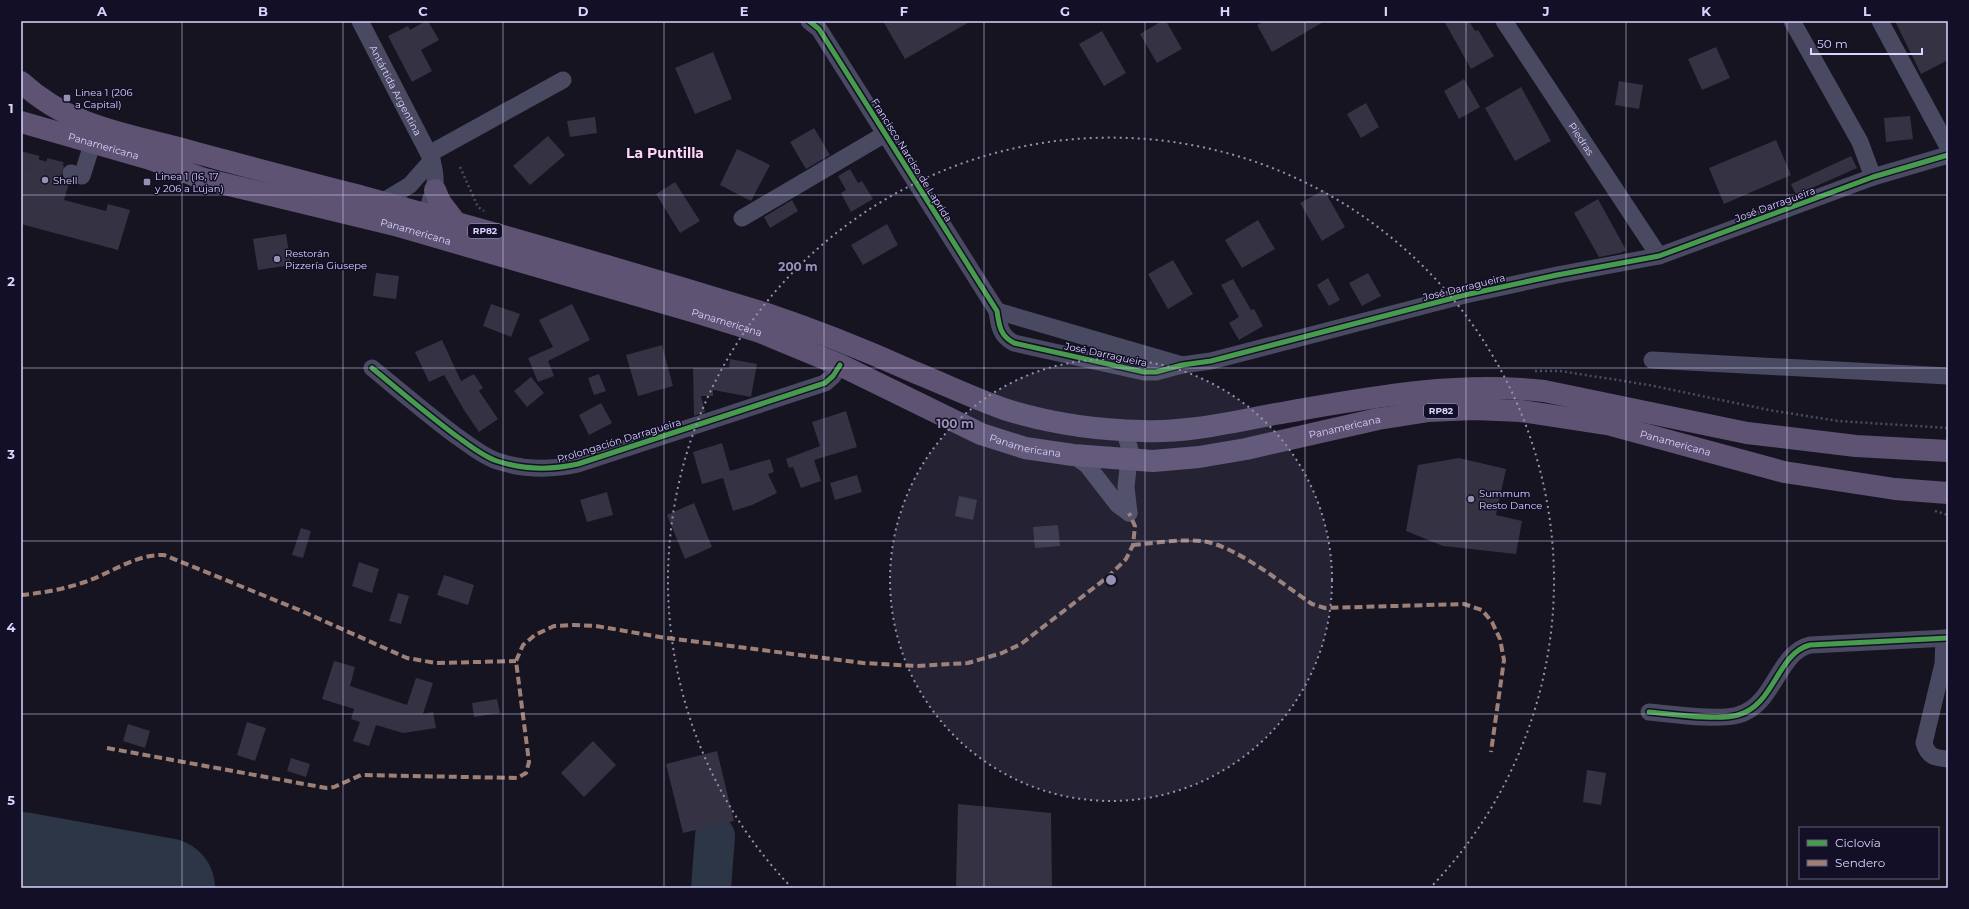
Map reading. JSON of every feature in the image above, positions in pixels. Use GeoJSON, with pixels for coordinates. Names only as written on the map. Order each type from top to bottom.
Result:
{"type":"FeatureCollection","features":[{"type":"Feature","properties":{"kind":"main road","name":"Panamericana"},"geometry":{"type":"LineString","coordinates":[[21,82],[35,94],[95,135],[204,179],[394,225],[760,332],[840,365],[981,434],[1025,448],[1130,461],[1153,461],[1199,457],[1296,439],[1378,420],[1429,411],[1490,409],[1521,411],[1607,424],[1784,472],[1862,485],[1946,494]]}},
{"type":"Feature","properties":{"kind":"main road","name":"Panamericana"},"geometry":{"type":"LineString","coordinates":[[21,122],[95,135],[144,138],[456,223],[698,293],[812,329],[969,396],[1005,409],[1076,426],[1144,431],[1186,429],[1235,423],[1367,399],[1432,390],[1477,387],[1510,387],[1544,391],[1747,434],[1856,446],[1948,451]]}},
{"type":"Feature","properties":{"kind":"main road"},"geometry":{"type":"LineString","coordinates":[[435,190],[440,202],[456,223]]}},
{"type":"Feature","properties":{"kind":"street","name":"Antártida Argentina"},"geometry":{"type":"LineString","coordinates":[[360,21],[431,157],[436,179],[435,190]]}},
{"type":"Feature","properties":{"kind":"street","name":"Francisco Narciso de Laprida"},"geometry":{"type":"LineString","coordinates":[[809,21],[819,29],[997,311]]}},
{"type":"Feature","properties":{"kind":"street","name":"Piedras"},"geometry":{"type":"LineString","coordinates":[[1504,21],[1659,256]]}},
{"type":"Feature","properties":{"kind":"street"},"geometry":{"type":"LineString","coordinates":[[1792,21],[1860,142],[1873,177]]}},
{"type":"Feature","properties":{"kind":"street"},"geometry":{"type":"LineString","coordinates":[[1880,21],[1948,147]]}},
{"type":"Feature","properties":{"kind":"street"},"geometry":{"type":"LineString","coordinates":[[382,202],[410,184],[431,157],[562,80]]}},
{"type":"Feature","properties":{"kind":"street"},"geometry":{"type":"LineString","coordinates":[[742,218],[885,134]]}},
{"type":"Feature","properties":{"kind":"street"},"geometry":{"type":"LineString","coordinates":[[71,173],[82,176],[95,135]]}},
{"type":"Feature","properties":{"kind":"street","name":"José Darragueira"},"geometry":{"type":"LineString","coordinates":[[1182,365],[997,311],[1001,333],[1014,343],[1144,372],[1156,372],[1182,365],[1211,361],[1464,295],[1557,275],[1659,256],[1873,177],[1948,155]]}},
{"type":"Feature","properties":{"kind":"street"},"geometry":{"type":"LineString","coordinates":[[394,225],[408,221],[420,214],[430,202],[435,190]]}},
{"type":"Feature","properties":{"kind":"street"},"geometry":{"type":"LineString","coordinates":[[1652,360],[1948,376]]}},
{"type":"Feature","properties":{"kind":"street","name":"Prolongación Darragueira"},"geometry":{"type":"LineString","coordinates":[[372,368],[429,416],[468,444],[496,460],[525,468],[557,468],[578,464],[825,383],[834,376],[840,365]]}},
{"type":"Feature","properties":{"kind":"street"},"geometry":{"type":"LineString","coordinates":[[1073,455],[1087,465],[1118,505],[1129,513],[1126,487],[1130,461],[1129,442],[1124,430]]}},
{"type":"Feature","properties":{"kind":"street"},"geometry":{"type":"LineString","coordinates":[[1649,712],[1723,717],[1737,716],[1748,711],[1769,691],[1792,654],[1801,647],[1810,645],[1946,638],[1943,664],[1924,743],[1927,752],[1935,758],[1948,759]]}},
{"type":"Feature","properties":{"kind":"path"},"geometry":{"type":"LineString","coordinates":[[1929,510],[1948,515]]}},
{"type":"Feature","properties":{"kind":"building"},"geometry":{"type":"Polygon","coordinates":[[[428,21],[439,40],[421,50],[432,71],[412,82],[388,36],[408,26],[410,30],[428,21]]]}},
{"type":"Feature","properties":{"kind":"building"},"geometry":{"type":"Polygon","coordinates":[[[883,21],[971,21],[905,59],[883,21]]]}},
{"type":"Feature","properties":{"kind":"building"},"geometry":{"type":"Polygon","coordinates":[[[1162,21],[1166,21],[1182,49],[1157,63],[1140,34],[1162,21]]]}},
{"type":"Feature","properties":{"kind":"building"},"geometry":{"type":"Polygon","coordinates":[[[1265,21],[1325,21],[1272,52],[1257,25],[1265,21]]]}},
{"type":"Feature","properties":{"kind":"building"},"geometry":{"type":"Polygon","coordinates":[[[1444,21],[1469,21],[1475,31],[1478,30],[1494,56],[1471,69],[1444,21]]]}},
{"type":"Feature","properties":{"kind":"building"},"geometry":{"type":"Polygon","coordinates":[[[1895,21],[1948,21],[1948,60],[1921,74],[1895,21]]]}},
{"type":"Feature","properties":{"kind":"building"},"geometry":{"type":"Polygon","coordinates":[[[1102,31],[1126,73],[1104,86],[1079,44],[1102,31]]]}},
{"type":"Feature","properties":{"kind":"building"},"geometry":{"type":"Polygon","coordinates":[[[1716,47],[1730,78],[1702,90],[1688,59],[1716,47]]]}},
{"type":"Feature","properties":{"kind":"building"},"geometry":{"type":"Polygon","coordinates":[[[713,52],[732,99],[695,114],[675,68],[713,52]]]}},
{"type":"Feature","properties":{"kind":"building"},"geometry":{"type":"Polygon","coordinates":[[[1464,79],[1480,107],[1459,119],[1444,91],[1464,79]]]}},
{"type":"Feature","properties":{"kind":"building"},"geometry":{"type":"Polygon","coordinates":[[[1619,81],[1643,85],[1639,109],[1615,105],[1619,81]]]}},
{"type":"Feature","properties":{"kind":"building"},"geometry":{"type":"Polygon","coordinates":[[[1521,87],[1551,141],[1515,161],[1485,108],[1521,87]]]}},
{"type":"Feature","properties":{"kind":"building"},"geometry":{"type":"Polygon","coordinates":[[[1366,103],[1379,127],[1361,138],[1347,114],[1366,103]]]}},
{"type":"Feature","properties":{"kind":"building"},"geometry":{"type":"Polygon","coordinates":[[[1910,116],[1913,139],[1886,142],[1884,118],[1910,116]]]}},
{"type":"Feature","properties":{"kind":"building"},"geometry":{"type":"Polygon","coordinates":[[[595,117],[597,133],[570,137],[567,121],[595,117]]]}},
{"type":"Feature","properties":{"kind":"building"},"geometry":{"type":"Polygon","coordinates":[[[814,128],[830,155],[806,169],[790,142],[814,128]]]}},
{"type":"Feature","properties":{"kind":"building"},"geometry":{"type":"Polygon","coordinates":[[[548,136],[565,155],[530,185],[513,166],[548,136]]]}},
{"type":"Feature","properties":{"kind":"building"},"geometry":{"type":"Polygon","coordinates":[[[1776,140],[1791,175],[1724,204],[1709,168],[1776,140]]]}},
{"type":"Feature","properties":{"kind":"building"},"geometry":{"type":"Polygon","coordinates":[[[737,149],[770,165],[751,201],[720,185],[737,149]]]}},
{"type":"Feature","properties":{"kind":"building"},"geometry":{"type":"Polygon","coordinates":[[[21,155],[64,166],[61,176],[69,183],[64,200],[106,211],[108,204],[130,210],[118,250],[21,224],[21,155]]]}},
{"type":"Feature","properties":{"kind":"building"},"geometry":{"type":"Polygon","coordinates":[[[1851,156],[1857,168],[1796,195],[1791,184],[1851,156]]]}},
{"type":"Feature","properties":{"kind":"building"},"geometry":{"type":"Polygon","coordinates":[[[850,169],[858,183],[862,181],[873,199],[851,212],[841,193],[846,190],[838,176],[850,169]]]}},
{"type":"Feature","properties":{"kind":"building"},"geometry":{"type":"Polygon","coordinates":[[[675,182],[700,221],[680,233],[656,194],[675,182]]]}},
{"type":"Feature","properties":{"kind":"building"},"geometry":{"type":"Polygon","coordinates":[[[1324,190],[1345,227],[1322,241],[1300,203],[1324,190]]]}},
{"type":"Feature","properties":{"kind":"building"},"geometry":{"type":"Polygon","coordinates":[[[1598,199],[1626,250],[1620,253],[1599,257],[1574,213],[1598,199]]]}},
{"type":"Feature","properties":{"kind":"building"},"geometry":{"type":"Polygon","coordinates":[[[792,200],[798,211],[770,228],[764,217],[792,200]]]}},
{"type":"Feature","properties":{"kind":"building"},"geometry":{"type":"Polygon","coordinates":[[[1258,220],[1275,249],[1242,268],[1225,240],[1258,220]]]}},
{"type":"Feature","properties":{"kind":"building"},"geometry":{"type":"Polygon","coordinates":[[[887,224],[898,245],[863,265],[851,245],[887,224]]]}},
{"type":"Feature","properties":{"kind":"building"},"geometry":{"type":"Polygon","coordinates":[[[286,234],[291,265],[258,270],[253,239],[286,234]]]}},
{"type":"Feature","properties":{"kind":"building"},"geometry":{"type":"Polygon","coordinates":[[[1173,260],[1193,294],[1168,309],[1148,274],[1173,260]]]}},
{"type":"Feature","properties":{"kind":"building"},"geometry":{"type":"Polygon","coordinates":[[[376,273],[399,276],[396,299],[373,296],[376,273]]]}},
{"type":"Feature","properties":{"kind":"building"},"geometry":{"type":"Polygon","coordinates":[[[1368,273],[1381,296],[1362,306],[1349,283],[1368,273]]]}},
{"type":"Feature","properties":{"kind":"building"},"geometry":{"type":"Polygon","coordinates":[[[1328,278],[1340,300],[1329,306],[1317,285],[1328,278]]]}},
{"type":"Feature","properties":{"kind":"building"},"geometry":{"type":"Polygon","coordinates":[[[1233,279],[1251,310],[1254,309],[1263,326],[1239,340],[1229,323],[1239,317],[1221,285],[1233,279]]]}},
{"type":"Feature","properties":{"kind":"building"},"geometry":{"type":"Polygon","coordinates":[[[491,304],[520,314],[511,337],[483,326],[491,304]]]}},
{"type":"Feature","properties":{"kind":"building"},"geometry":{"type":"Polygon","coordinates":[[[572,304],[590,340],[548,361],[554,376],[538,382],[528,358],[553,347],[539,320],[572,304]]]}},
{"type":"Feature","properties":{"kind":"building"},"geometry":{"type":"Polygon","coordinates":[[[442,340],[461,381],[474,374],[483,388],[479,391],[498,419],[479,432],[464,410],[444,375],[429,382],[415,352],[442,340]]]}},
{"type":"Feature","properties":{"kind":"building"},"geometry":{"type":"Polygon","coordinates":[[[662,345],[673,386],[638,396],[626,355],[662,345]]]}},
{"type":"Feature","properties":{"kind":"building"},"geometry":{"type":"Polygon","coordinates":[[[730,359],[757,364],[751,397],[713,390],[713,396],[701,396],[705,412],[694,416],[693,368],[729,368],[730,359]]]}},
{"type":"Feature","properties":{"kind":"building"},"geometry":{"type":"Polygon","coordinates":[[[599,374],[606,391],[594,395],[588,378],[599,374]]]}},
{"type":"Feature","properties":{"kind":"building"},"geometry":{"type":"Polygon","coordinates":[[[531,377],[544,393],[527,407],[514,391],[531,377]]]}},
{"type":"Feature","properties":{"kind":"building"},"geometry":{"type":"Polygon","coordinates":[[[601,403],[612,423],[589,435],[579,415],[601,403]]]}},
{"type":"Feature","properties":{"kind":"building"},"geometry":{"type":"Polygon","coordinates":[[[846,411],[857,447],[814,460],[821,481],[801,488],[793,467],[789,468],[786,459],[820,446],[812,422],[846,411]]]}},
{"type":"Feature","properties":{"kind":"building"},"geometry":{"type":"Polygon","coordinates":[[[722,443],[730,471],[770,459],[774,472],[768,474],[777,493],[752,505],[733,511],[723,478],[702,484],[693,452],[722,443]]]}},
{"type":"Feature","properties":{"kind":"building"},"geometry":{"type":"Polygon","coordinates":[[[1459,458],[1506,469],[1496,515],[1522,521],[1516,554],[1443,546],[1406,531],[1418,465],[1459,458]]]}},
{"type":"Feature","properties":{"kind":"building"},"geometry":{"type":"Polygon","coordinates":[[[857,475],[862,492],[835,500],[830,483],[857,475]]]}},
{"type":"Feature","properties":{"kind":"building"},"geometry":{"type":"Polygon","coordinates":[[[607,492],[613,515],[587,522],[580,500],[607,492]]]}},
{"type":"Feature","properties":{"kind":"building"},"geometry":{"type":"Polygon","coordinates":[[[959,496],[977,500],[973,520],[955,516],[959,496]]]}},
{"type":"Feature","properties":{"kind":"building"},"geometry":{"type":"Polygon","coordinates":[[[694,503],[712,547],[685,559],[667,515],[694,503]]]}},
{"type":"Feature","properties":{"kind":"building"},"geometry":{"type":"Polygon","coordinates":[[[1058,525],[1060,546],[1035,548],[1033,527],[1058,525]]]}},
{"type":"Feature","properties":{"kind":"building"},"geometry":{"type":"Polygon","coordinates":[[[301,528],[311,531],[303,558],[292,555],[301,528]]]}},
{"type":"Feature","properties":{"kind":"building"},"geometry":{"type":"Polygon","coordinates":[[[359,562],[379,569],[372,593],[352,586],[359,562]]]}},
{"type":"Feature","properties":{"kind":"building"},"geometry":{"type":"Polygon","coordinates":[[[444,575],[474,585],[468,605],[437,595],[444,575]]]}},
{"type":"Feature","properties":{"kind":"building"},"geometry":{"type":"Polygon","coordinates":[[[398,593],[409,596],[401,624],[389,621],[398,593]]]}},
{"type":"Feature","properties":{"kind":"building"},"geometry":{"type":"Polygon","coordinates":[[[334,661],[355,667],[350,686],[407,705],[416,678],[433,683],[423,714],[433,712],[436,728],[403,733],[376,725],[369,746],[353,741],[360,722],[351,719],[354,709],[322,699],[334,661]]]}},
{"type":"Feature","properties":{"kind":"building"},"geometry":{"type":"Polygon","coordinates":[[[497,699],[500,713],[474,717],[472,703],[497,699]]]}},
{"type":"Feature","properties":{"kind":"building"},"geometry":{"type":"Polygon","coordinates":[[[247,722],[266,728],[255,761],[237,755],[247,722]]]}},
{"type":"Feature","properties":{"kind":"building"},"geometry":{"type":"Polygon","coordinates":[[[128,724],[150,731],[145,748],[123,741],[128,724]]]}},
{"type":"Feature","properties":{"kind":"building"},"geometry":{"type":"Polygon","coordinates":[[[593,741],[616,765],[584,797],[561,773],[593,741]]]}},
{"type":"Feature","properties":{"kind":"building"},"geometry":{"type":"Polygon","coordinates":[[[717,751],[734,821],[683,833],[666,764],[717,751]]]}},
{"type":"Feature","properties":{"kind":"building"},"geometry":{"type":"Polygon","coordinates":[[[291,758],[310,764],[306,777],[287,771],[291,758]]]}},
{"type":"Feature","properties":{"kind":"building"},"geometry":{"type":"Polygon","coordinates":[[[1587,770],[1606,773],[1601,805],[1583,802],[1587,770]]]}},
{"type":"Feature","properties":{"kind":"building"},"geometry":{"type":"Polygon","coordinates":[[[958,804],[1051,813],[1052,888],[956,888],[958,804]]]}},
{"type":"Feature","properties":{"kind":"taxiway"},"geometry":{"type":"LineString","coordinates":[[711,888],[715,836]]}},
{"type":"Feature","properties":{"kind":"runway"},"geometry":{"type":"LineString","coordinates":[[21,862],[165,888]]}},
{"type":"Feature","properties":{"kind":"tunnel"},"geometry":{"type":"LineString","coordinates":[[21,160],[71,173]]}},
{"type":"Feature","properties":{"kind":"marked path"},"geometry":{"type":"LineString","coordinates":[[107,748],[326,788],[334,787],[361,775],[517,778],[526,773],[529,762],[516,661],[523,645],[535,635],[554,626],[596,626],[660,637],[863,663],[916,666],[968,663],[1002,653],[1021,644],[1109,576],[1126,559],[1133,545],[1135,526],[1129,513]]}},
{"type":"Feature","properties":{"kind":"marked path"},"geometry":{"type":"LineString","coordinates":[[1133,545],[1184,540],[1201,541],[1214,544],[1243,557],[1312,604],[1325,608],[1464,604],[1482,610],[1492,622],[1500,639],[1504,660],[1491,752]]}},
{"type":"Feature","properties":{"kind":"marked path"},"geometry":{"type":"LineString","coordinates":[[21,595],[69,587],[85,582],[134,561],[164,555],[297,609],[407,658],[436,663],[516,661]]}},
{"type":"Feature","properties":{"kind":"cycle path"},"geometry":{"type":"LineString","coordinates":[[809,21],[819,29],[997,311],[1001,330],[1006,337],[1014,343],[1144,372],[1156,372],[1182,365],[1211,361],[1465,295],[1557,275],[1659,256],[1873,177],[1948,155]]}},
{"type":"Feature","properties":{"kind":"cycle path"},"geometry":{"type":"LineString","coordinates":[[372,368],[445,427],[486,456],[497,461],[517,466],[548,468],[578,464],[825,383],[833,376],[840,365]]}},
{"type":"Feature","properties":{"kind":"cycle path"},"geometry":{"type":"LineString","coordinates":[[1649,712],[1707,717],[1730,717],[1738,715],[1750,709],[1760,701],[1790,658],[1799,650],[1810,645],[1948,638]]}},
{"type":"Feature","properties":{"kind":"place","name":"Linea 1 (206 a Capital)"},"geometry":{"type":"Point","coordinates":[67,98]}},
{"type":"Feature","properties":{"kind":"place","name":"Shell"},"geometry":{"type":"Point","coordinates":[45,180]}},
{"type":"Feature","properties":{"kind":"place","name":"Linea 1 (16, 17 y 206 a Lujan)"},"geometry":{"type":"Point","coordinates":[147,182]}},
{"type":"Feature","properties":{"kind":"place","name":"Restorán Pizzería Giusepe"},"geometry":{"type":"Point","coordinates":[277,259]}},
{"type":"Feature","properties":{"kind":"place","name":"Summum Resto Dance"},"geometry":{"type":"Point","coordinates":[1471,499]}},
{"type":"Feature","properties":{"kind":"district","name":"La Puntilla"},"geometry":{"type":"Point","coordinates":[665,153]}}]}
